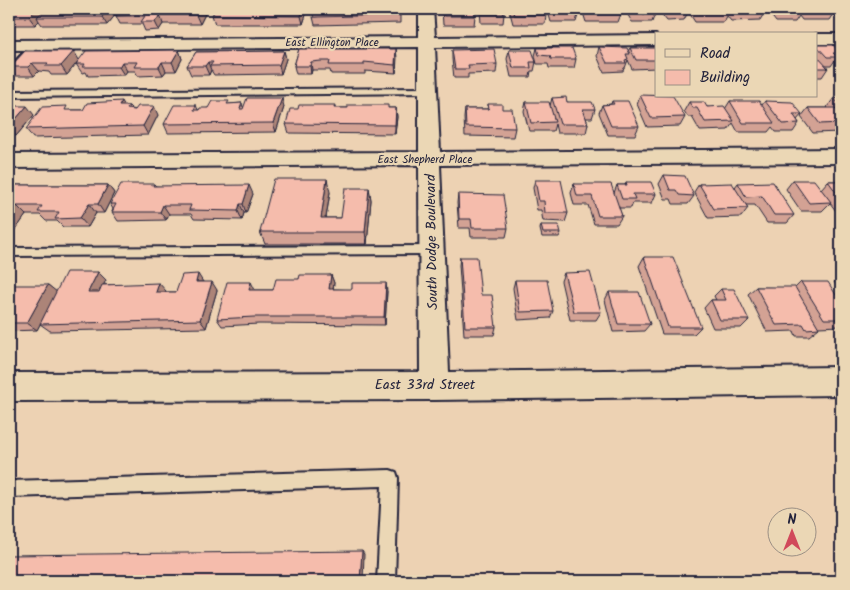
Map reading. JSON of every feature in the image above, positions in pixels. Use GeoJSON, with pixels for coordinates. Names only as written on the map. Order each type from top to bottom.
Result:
{"type":"FeatureCollection","features":[{"type":"Feature","properties":{"kind":"street","name":"South Dodge Boulevard"},"geometry":{"type":"LineString","coordinates":[[426,9],[435,386]]}},
{"type":"Feature","properties":{"kind":"street"},"geometry":{"type":"LineString","coordinates":[[818,39],[841,39]]}},
{"type":"Feature","properties":{"kind":"street","name":"East Ellington Place"},"geometry":{"type":"LineString","coordinates":[[9,45],[655,40]]}},
{"type":"Feature","properties":{"kind":"street","name":"East Shepherd Place"},"geometry":{"type":"LineString","coordinates":[[9,161],[431,160],[841,156]]}},
{"type":"Feature","properties":{"kind":"street","name":"East 33rd Street"},"geometry":{"type":"LineString","coordinates":[[9,387],[435,386],[841,381]]}},
{"type":"Feature","properties":{"kind":"lane"},"geometry":{"type":"LineString","coordinates":[[9,73],[35,45]]}},
{"type":"Feature","properties":{"kind":"lane"},"geometry":{"type":"LineString","coordinates":[[9,94],[429,91]]}},
{"type":"Feature","properties":{"kind":"lane"},"geometry":{"type":"LineString","coordinates":[[9,252],[432,250]]}},
{"type":"Feature","properties":{"kind":"lane"},"geometry":{"type":"LineString","coordinates":[[9,489],[390,478],[386,581]]}},
{"type":"Feature","properties":{"kind":"building"},"geometry":{"type":"Polygon","coordinates":[[[9,9],[37,9],[29,17],[9,17],[9,9]]]}},
{"type":"Feature","properties":{"kind":"building"},"geometry":{"type":"Polygon","coordinates":[[[45,9],[109,9],[102,17],[37,17],[45,9]]]}},
{"type":"Feature","properties":{"kind":"building"},"geometry":{"type":"Polygon","coordinates":[[[121,9],[200,9],[196,15],[160,15],[155,22],[141,22],[145,16],[116,16],[121,9]]]}},
{"type":"Feature","properties":{"kind":"building"},"geometry":{"type":"Polygon","coordinates":[[[216,9],[303,9],[301,16],[212,15],[216,9]]]}},
{"type":"Feature","properties":{"kind":"building"},"geometry":{"type":"Polygon","coordinates":[[[315,9],[400,9],[400,15],[313,17],[315,9]]]}},
{"type":"Feature","properties":{"kind":"building"},"geometry":{"type":"Polygon","coordinates":[[[443,9],[474,9],[475,16],[444,16],[443,9]]]}},
{"type":"Feature","properties":{"kind":"building"},"geometry":{"type":"Polygon","coordinates":[[[481,9],[503,9],[504,14],[482,14],[481,9]]]}},
{"type":"Feature","properties":{"kind":"building"},"geometry":{"type":"Polygon","coordinates":[[[512,9],[544,9],[546,15],[514,15],[512,9]]]}},
{"type":"Feature","properties":{"kind":"building"},"geometry":{"type":"Polygon","coordinates":[[[551,9],[576,9],[578,13],[553,13],[551,9]]]}},
{"type":"Feature","properties":{"kind":"building"},"geometry":{"type":"Polygon","coordinates":[[[587,9],[619,9],[621,14],[589,14],[587,9]]]}},
{"type":"Feature","properties":{"kind":"building"},"geometry":{"type":"Polygon","coordinates":[[[632,9],[652,9],[655,14],[635,14],[632,9]]]}},
{"type":"Feature","properties":{"kind":"building"},"geometry":{"type":"Polygon","coordinates":[[[667,9],[686,9],[688,12],[670,13],[667,9]]]}},
{"type":"Feature","properties":{"kind":"building"},"geometry":{"type":"Polygon","coordinates":[[[696,9],[725,9],[728,13],[699,13],[696,9]]]}},
{"type":"Feature","properties":{"kind":"building"},"geometry":{"type":"Polygon","coordinates":[[[733,9],[762,9],[765,12],[736,12],[733,9]]]}},
{"type":"Feature","properties":{"kind":"building"},"geometry":{"type":"Polygon","coordinates":[[[777,9],[796,9],[800,13],[781,13],[777,9]]]}},
{"type":"Feature","properties":{"kind":"building"},"geometry":{"type":"Polygon","coordinates":[[[805,9],[832,9],[835,11],[808,11],[805,9]]]}},
{"type":"Feature","properties":{"kind":"building"},"geometry":{"type":"Polygon","coordinates":[[[818,45],[833,45],[840,53],[833,53],[837,57],[827,57],[818,45]]]}},
{"type":"Feature","properties":{"kind":"building"},"geometry":{"type":"Polygon","coordinates":[[[599,47],[627,48],[630,54],[626,54],[628,59],[625,60],[626,63],[607,63],[599,47]]]}},
{"type":"Feature","properties":{"kind":"building"},"geometry":{"type":"Polygon","coordinates":[[[537,48],[572,48],[576,59],[551,59],[550,56],[539,55],[537,48]]]}},
{"type":"Feature","properties":{"kind":"building"},"geometry":{"type":"Polygon","coordinates":[[[630,48],[655,48],[655,60],[636,60],[630,48]]]}},
{"type":"Feature","properties":{"kind":"building"},"geometry":{"type":"Polygon","coordinates":[[[299,49],[396,49],[395,65],[364,62],[364,65],[329,65],[330,61],[321,61],[311,62],[310,66],[294,66],[299,49]]]}},
{"type":"Feature","properties":{"kind":"building"},"geometry":{"type":"Polygon","coordinates":[[[494,49],[497,64],[468,65],[469,69],[455,69],[452,50],[494,49]]]}},
{"type":"Feature","properties":{"kind":"building"},"geometry":{"type":"Polygon","coordinates":[[[179,50],[172,62],[162,62],[159,67],[134,67],[137,62],[122,62],[119,67],[83,67],[85,64],[76,64],[86,51],[179,50]]]}},
{"type":"Feature","properties":{"kind":"building"},"geometry":{"type":"Polygon","coordinates":[[[509,50],[532,50],[536,62],[530,62],[531,68],[513,68],[509,50]]]}},
{"type":"Feature","properties":{"kind":"building"},"geometry":{"type":"Polygon","coordinates":[[[25,51],[74,51],[61,66],[45,66],[48,63],[32,63],[28,67],[10,67],[25,51]]]}},
{"type":"Feature","properties":{"kind":"building"},"geometry":{"type":"Polygon","coordinates":[[[284,51],[279,65],[210,66],[213,62],[208,62],[205,66],[187,66],[196,52],[284,51]]]}},
{"type":"Feature","properties":{"kind":"building"},"geometry":{"type":"Polygon","coordinates":[[[818,57],[828,68],[818,68],[818,57]]]}},
{"type":"Feature","properties":{"kind":"building"},"geometry":{"type":"Polygon","coordinates":[[[640,95],[655,95],[655,98],[674,98],[685,117],[651,118],[640,95]]]}},
{"type":"Feature","properties":{"kind":"building"},"geometry":{"type":"Polygon","coordinates":[[[566,97],[567,102],[592,102],[595,109],[583,109],[588,124],[560,124],[552,98],[566,97]]]}},
{"type":"Feature","properties":{"kind":"building"},"geometry":{"type":"Polygon","coordinates":[[[247,98],[282,98],[273,123],[164,124],[174,105],[196,105],[194,110],[199,110],[200,108],[208,108],[212,101],[229,101],[227,104],[242,103],[240,109],[243,109],[247,98]]]}},
{"type":"Feature","properties":{"kind":"building"},"geometry":{"type":"Polygon","coordinates":[[[834,98],[841,99],[841,107],[834,98]]]}},
{"type":"Feature","properties":{"kind":"building"},"geometry":{"type":"Polygon","coordinates":[[[122,101],[119,106],[129,106],[127,109],[135,110],[138,106],[154,106],[143,126],[26,129],[42,107],[67,106],[65,110],[83,110],[87,103],[122,101]]]}},
{"type":"Feature","properties":{"kind":"building"},"geometry":{"type":"Polygon","coordinates":[[[612,101],[628,101],[639,126],[611,126],[602,105],[614,104],[612,101]]]}},
{"type":"Feature","properties":{"kind":"building"},"geometry":{"type":"Polygon","coordinates":[[[730,101],[759,101],[774,123],[743,123],[730,101]]]}},
{"type":"Feature","properties":{"kind":"building"},"geometry":{"type":"Polygon","coordinates":[[[765,101],[792,102],[802,114],[793,114],[799,123],[783,124],[765,101]]]}},
{"type":"Feature","properties":{"kind":"building"},"geometry":{"type":"Polygon","coordinates":[[[526,102],[549,102],[555,122],[531,123],[526,102]]]}},
{"type":"Feature","properties":{"kind":"building"},"geometry":{"type":"Polygon","coordinates":[[[689,102],[704,102],[707,107],[724,106],[734,121],[705,122],[697,108],[693,108],[689,102]]]}},
{"type":"Feature","properties":{"kind":"building"},"geometry":{"type":"Polygon","coordinates":[[[488,104],[502,104],[502,109],[512,109],[515,128],[466,127],[465,109],[489,109],[488,104]]]}},
{"type":"Feature","properties":{"kind":"building"},"geometry":{"type":"Polygon","coordinates":[[[299,105],[335,105],[334,108],[348,108],[348,105],[388,105],[388,108],[396,108],[395,125],[286,124],[290,109],[298,109],[299,105]]]}},
{"type":"Feature","properties":{"kind":"building"},"geometry":{"type":"Polygon","coordinates":[[[10,106],[27,106],[9,127],[9,108],[10,106]]]}},
{"type":"Feature","properties":{"kind":"building"},"geometry":{"type":"Polygon","coordinates":[[[808,108],[835,108],[841,116],[841,123],[820,124],[808,108]]]}},
{"type":"Feature","properties":{"kind":"building"},"geometry":{"type":"Polygon","coordinates":[[[664,175],[685,176],[694,196],[679,195],[676,190],[670,190],[664,175]]]}},
{"type":"Feature","properties":{"kind":"building"},"geometry":{"type":"Polygon","coordinates":[[[274,179],[327,179],[321,218],[341,218],[345,188],[369,188],[365,232],[260,232],[274,179]]]}},
{"type":"Feature","properties":{"kind":"building"},"geometry":{"type":"Polygon","coordinates":[[[535,180],[561,180],[568,213],[545,213],[544,201],[539,201],[535,180]]]}},
{"type":"Feature","properties":{"kind":"building"},"geometry":{"type":"Polygon","coordinates":[[[793,180],[814,180],[831,202],[809,203],[793,180]]]}},
{"type":"Feature","properties":{"kind":"building"},"geometry":{"type":"Polygon","coordinates":[[[828,181],[841,181],[841,199],[828,181]]]}},
{"type":"Feature","properties":{"kind":"building"},"geometry":{"type":"Polygon","coordinates":[[[626,182],[651,182],[656,194],[633,194],[635,199],[622,199],[617,185],[627,185],[626,182]]]}},
{"type":"Feature","properties":{"kind":"building"},"geometry":{"type":"Polygon","coordinates":[[[773,182],[794,215],[774,215],[762,196],[746,197],[738,183],[773,182]]]}},
{"type":"Feature","properties":{"kind":"building"},"geometry":{"type":"Polygon","coordinates":[[[732,183],[748,208],[714,209],[699,184],[732,183]]]}},
{"type":"Feature","properties":{"kind":"building"},"geometry":{"type":"Polygon","coordinates":[[[121,184],[154,184],[153,186],[249,185],[243,204],[240,204],[238,211],[189,210],[191,205],[163,205],[160,212],[112,212],[116,204],[110,204],[121,184]]]}},
{"type":"Feature","properties":{"kind":"building"},"geometry":{"type":"Polygon","coordinates":[[[574,184],[611,184],[622,216],[598,216],[592,196],[577,196],[574,184]]]}},
{"type":"Feature","properties":{"kind":"building"},"geometry":{"type":"Polygon","coordinates":[[[9,185],[108,185],[98,204],[89,204],[80,218],[55,219],[59,212],[38,212],[42,206],[17,206],[9,218],[9,185]]]}},
{"type":"Feature","properties":{"kind":"building"},"geometry":{"type":"Polygon","coordinates":[[[458,194],[503,195],[508,228],[472,228],[471,219],[459,219],[458,194]]]}},
{"type":"Feature","properties":{"kind":"building"},"geometry":{"type":"Polygon","coordinates":[[[541,225],[559,225],[561,233],[543,233],[541,225]]]}},
{"type":"Feature","properties":{"kind":"building"},"geometry":{"type":"Polygon","coordinates":[[[460,257],[477,257],[481,295],[492,295],[496,327],[465,327],[460,257]]]}},
{"type":"Feature","properties":{"kind":"building"},"geometry":{"type":"Polygon","coordinates":[[[644,257],[673,257],[701,327],[668,327],[644,257]]]}},
{"type":"Feature","properties":{"kind":"building"},"geometry":{"type":"Polygon","coordinates":[[[66,272],[98,272],[88,292],[99,292],[102,285],[159,283],[156,292],[176,292],[182,275],[198,274],[196,282],[212,282],[200,320],[40,324],[66,272]]]}},
{"type":"Feature","properties":{"kind":"building"},"geometry":{"type":"Polygon","coordinates":[[[590,272],[601,312],[574,312],[564,273],[590,272]]]}},
{"type":"Feature","properties":{"kind":"building"},"geometry":{"type":"Polygon","coordinates":[[[300,275],[331,275],[329,289],[352,289],[352,283],[386,283],[384,317],[254,317],[217,319],[227,282],[251,282],[249,290],[273,290],[276,279],[299,279],[300,275]]]}},
{"type":"Feature","properties":{"kind":"building"},"geometry":{"type":"Polygon","coordinates":[[[515,280],[547,280],[553,311],[520,312],[515,280]]]}},
{"type":"Feature","properties":{"kind":"building"},"geometry":{"type":"Polygon","coordinates":[[[801,282],[828,282],[841,303],[841,319],[824,319],[801,282]]]}},
{"type":"Feature","properties":{"kind":"building"},"geometry":{"type":"Polygon","coordinates":[[[14,285],[48,285],[27,323],[9,323],[9,293],[14,285]]]}},
{"type":"Feature","properties":{"kind":"building"},"geometry":{"type":"Polygon","coordinates":[[[756,287],[795,287],[819,328],[806,329],[803,324],[776,325],[756,287]]]}},
{"type":"Feature","properties":{"kind":"building"},"geometry":{"type":"Polygon","coordinates":[[[721,289],[734,289],[749,320],[720,320],[711,300],[726,300],[721,289]]]}},
{"type":"Feature","properties":{"kind":"building"},"geometry":{"type":"Polygon","coordinates":[[[609,292],[639,292],[650,324],[618,324],[609,292]]]}},
{"type":"Feature","properties":{"kind":"building"},"geometry":{"type":"Polygon","coordinates":[[[362,551],[360,581],[9,581],[9,555],[362,551]]]}}]}
